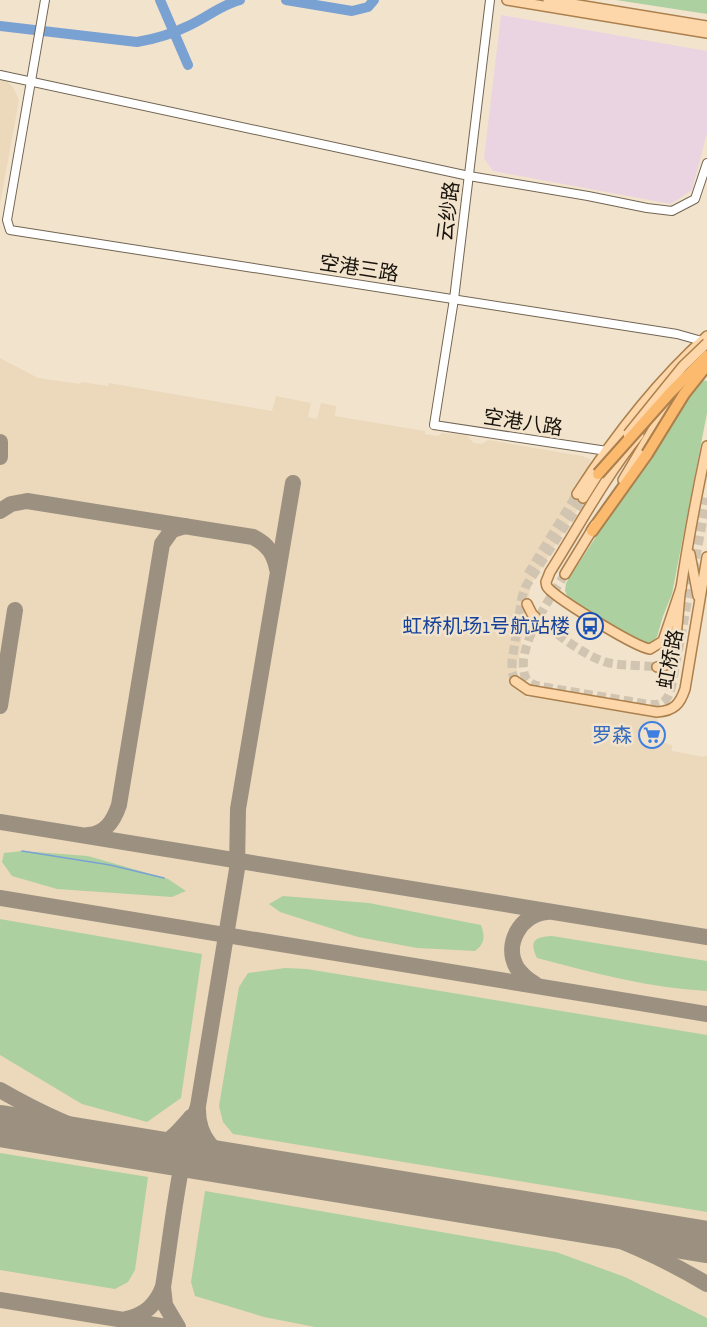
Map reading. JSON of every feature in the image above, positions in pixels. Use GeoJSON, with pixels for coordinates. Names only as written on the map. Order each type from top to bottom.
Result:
{"type":"FeatureCollection","features":[{"type":"Feature","properties":{"kind":"highway"},"geometry":{"type":"LineString","coordinates":[[598,474],[707,354]]}},
{"type":"Feature","properties":{"kind":"highway"},"geometry":{"type":"LineString","coordinates":[[592,531],[647,454],[684,394],[707,364]]}},
{"type":"Feature","properties":{"kind":"main road"},"geometry":{"type":"LineString","coordinates":[[512,0],[707,33]]}},
{"type":"Feature","properties":{"kind":"main road"},"geometry":{"type":"LineString","coordinates":[[548,0],[707,26]]}},
{"type":"Feature","properties":{"kind":"main road"},"geometry":{"type":"LineString","coordinates":[[705,340],[656,398],[580,496],[607,451],[653,393],[705,340]]}},
{"type":"Feature","properties":{"kind":"main road"},"geometry":{"type":"LineString","coordinates":[[681,588],[663,641],[650,649],[632,643],[551,591],[547,586],[547,578],[620,459],[707,354]]}},
{"type":"Feature","properties":{"kind":"main road"},"geometry":{"type":"LineString","coordinates":[[565,574],[682,383],[693,375],[707,376]]}},
{"type":"Feature","properties":{"kind":"main road","name":"虹桥路"},"geometry":{"type":"LineString","coordinates":[[657,667],[666,665],[670,659],[707,446]]}},
{"type":"Feature","properties":{"kind":"main road"},"geometry":{"type":"LineString","coordinates":[[585,515],[597,486],[607,451]]}},
{"type":"Feature","properties":{"kind":"main road"},"geometry":{"type":"LineString","coordinates":[[688,549],[699,601]]}},
{"type":"Feature","properties":{"kind":"main road","name":"虹桥路"},"geometry":{"type":"LineString","coordinates":[[515,681],[528,690],[657,712],[672,710],[678,705],[685,689],[707,557]]}},
{"type":"Feature","properties":{"kind":"main road"},"geometry":{"type":"LineString","coordinates":[[527,604],[536,618]]}},
{"type":"Feature","properties":{"kind":"street"},"geometry":{"type":"LineString","coordinates":[[30,81],[45,0]]}},
{"type":"Feature","properties":{"kind":"street","name":"云纱路"},"geometry":{"type":"LineString","coordinates":[[434,424],[454,299],[490,0]]}},
{"type":"Feature","properties":{"kind":"street"},"geometry":{"type":"LineString","coordinates":[[0,75],[469,176],[647,208],[672,211],[695,199],[707,163]]}},
{"type":"Feature","properties":{"kind":"street","name":"空港三路"},"geometry":{"type":"LineString","coordinates":[[30,81],[7,220],[10,230],[705,340]]}},
{"type":"Feature","properties":{"kind":"street","name":"空港八路"},"geometry":{"type":"LineString","coordinates":[[434,424],[607,451]]}},
{"type":"Feature","properties":{"kind":"shaded area"},"geometry":{"type":"Polygon","coordinates":[[[501,15],[707,51],[707,133],[692,190],[671,204],[493,171],[484,158],[501,15]]]}},
{"type":"Feature","properties":{"kind":"shaded area"},"geometry":{"type":"Polygon","coordinates":[[[0,79],[13,87],[19,100],[0,204],[0,79]]]}},
{"type":"Feature","properties":{"kind":"shaded area"},"geometry":{"type":"Polygon","coordinates":[[[0,358],[38,378],[108,386],[109,383],[272,411],[276,396],[311,403],[308,417],[317,419],[321,403],[336,406],[335,416],[425,431],[425,434],[438,436],[442,433],[466,435],[474,443],[482,444],[488,440],[590,459],[591,466],[584,499],[531,584],[515,681],[527,698],[657,718],[658,726],[664,727],[661,742],[672,745],[672,751],[704,757],[707,755],[707,1327],[0,1327],[0,358]]]}},
{"type":"Feature","properties":{"kind":"green space"},"geometry":{"type":"Polygon","coordinates":[[[616,0],[707,0],[707,14],[616,0]]]}},
{"type":"Feature","properties":{"kind":"green space"},"geometry":{"type":"Polygon","coordinates":[[[698,379],[707,381],[707,413],[672,594],[657,637],[651,643],[644,644],[630,639],[568,597],[565,591],[566,583],[698,379]]]}},
{"type":"Feature","properties":{"kind":"green space"},"geometry":{"type":"Polygon","coordinates":[[[22,851],[88,856],[168,879],[186,891],[172,897],[57,889],[12,876],[2,862],[4,853],[22,851]]]}},
{"type":"Feature","properties":{"kind":"green space"},"geometry":{"type":"Polygon","coordinates":[[[283,896],[369,903],[481,925],[483,939],[475,951],[417,948],[358,937],[280,912],[269,904],[283,896]]]}},
{"type":"Feature","properties":{"kind":"green space"},"geometry":{"type":"Polygon","coordinates":[[[0,919],[202,954],[181,1098],[147,1122],[82,1104],[0,1055],[0,919]]]}},
{"type":"Feature","properties":{"kind":"green space"},"geometry":{"type":"Polygon","coordinates":[[[552,936],[707,961],[707,991],[643,983],[537,958],[533,948],[535,941],[541,937],[552,936]]]}},
{"type":"Feature","properties":{"kind":"green space"},"geometry":{"type":"Polygon","coordinates":[[[285,968],[307,969],[707,1035],[707,1212],[233,1134],[223,1122],[219,1106],[239,987],[248,973],[285,968]]]}},
{"type":"Feature","properties":{"kind":"green space"},"geometry":{"type":"Polygon","coordinates":[[[0,1153],[148,1177],[135,1270],[128,1282],[115,1289],[0,1270],[0,1153]]]}},
{"type":"Feature","properties":{"kind":"green space"},"geometry":{"type":"Polygon","coordinates":[[[205,1191],[556,1252],[625,1277],[707,1318],[707,1327],[315,1327],[264,1317],[195,1296],[191,1282],[205,1191]]]}},
{"type":"Feature","properties":{"kind":"waterway"},"geometry":{"type":"LineString","coordinates":[[160,0],[188,65]]}},
{"type":"Feature","properties":{"kind":"waterway"},"geometry":{"type":"LineString","coordinates":[[0,26],[137,42],[176,31],[240,0]]}},
{"type":"Feature","properties":{"kind":"waterway"},"geometry":{"type":"LineString","coordinates":[[286,0],[352,11],[368,7],[374,0]]}},
{"type":"Feature","properties":{"kind":"waterway"},"geometry":{"type":"LineString","coordinates":[[22,851],[110,865],[164,878]]}},
{"type":"Feature","properties":{"kind":"taxiway"},"geometry":{"type":"LineString","coordinates":[[0,442],[0,457]]}},
{"type":"Feature","properties":{"kind":"taxiway"},"geometry":{"type":"LineString","coordinates":[[178,1327],[165,1305],[163,1287],[185,1149],[198,1106],[237,869],[238,809],[293,483]]}},
{"type":"Feature","properties":{"kind":"taxiway"},"geometry":{"type":"LineString","coordinates":[[0,511],[11,504],[27,501],[253,537],[269,550],[277,569]]}},
{"type":"Feature","properties":{"kind":"taxiway"},"geometry":{"type":"LineString","coordinates":[[88,835],[104,829],[115,816],[119,805],[162,544],[172,530],[185,526]]}},
{"type":"Feature","properties":{"kind":"taxiway"},"geometry":{"type":"LineString","coordinates":[[0,706],[15,610]]}},
{"type":"Feature","properties":{"kind":"taxiway"},"geometry":{"type":"LineString","coordinates":[[0,822],[707,937]]}},
{"type":"Feature","properties":{"kind":"taxiway"},"geometry":{"type":"LineString","coordinates":[[0,898],[707,1014]]}},
{"type":"Feature","properties":{"kind":"taxiway"},"geometry":{"type":"LineString","coordinates":[[535,984],[517,968],[513,959],[513,940],[522,924],[529,918],[547,912]]}},
{"type":"Feature","properties":{"kind":"taxiway"},"geometry":{"type":"LineString","coordinates":[[0,1090],[73,1126],[140,1149],[154,1148],[166,1142],[191,1117]]}},
{"type":"Feature","properties":{"kind":"taxiway"},"geometry":{"type":"LineString","coordinates":[[198,1110],[201,1129],[210,1144],[222,1156],[239,1166]]}},
{"type":"Feature","properties":{"kind":"taxiway"},"geometry":{"type":"LineString","coordinates":[[535,1214],[580,1226],[624,1242],[707,1284]]}},
{"type":"Feature","properties":{"kind":"taxiway"},"geometry":{"type":"LineString","coordinates":[[624,1229],[707,1231]]}},
{"type":"Feature","properties":{"kind":"taxiway"},"geometry":{"type":"LineString","coordinates":[[126,1319],[139,1315],[149,1308],[163,1287]]}},
{"type":"Feature","properties":{"kind":"taxiway"},"geometry":{"type":"LineString","coordinates":[[0,1300],[167,1327]]}},
{"type":"Feature","properties":{"kind":"runway"},"geometry":{"type":"LineString","coordinates":[[0,1126],[707,1242]]}},
{"type":"Feature","properties":{"kind":"tunnel"},"geometry":{"type":"LineString","coordinates":[[528,574],[577,494]]}},
{"type":"Feature","properties":{"kind":"tunnel"},"geometry":{"type":"LineString","coordinates":[[515,681],[512,661],[522,597],[526,586],[583,498]]}},
{"type":"Feature","properties":{"kind":"tunnel"},"geometry":{"type":"LineString","coordinates":[[565,574],[530,637],[523,665],[526,679],[541,687],[646,704],[662,702],[667,698],[671,689],[707,498]]}},
{"type":"Feature","properties":{"kind":"tunnel"},"geometry":{"type":"LineString","coordinates":[[536,618],[571,644],[599,660],[615,664],[657,667]]}},
{"type":"Feature","properties":{"kind":"place","name":"虹桥机场1号航站楼"},"geometry":{"type":"Point","coordinates":[590,626]}},
{"type":"Feature","properties":{"kind":"place","name":"罗森"},"geometry":{"type":"Point","coordinates":[652,735]}}]}
